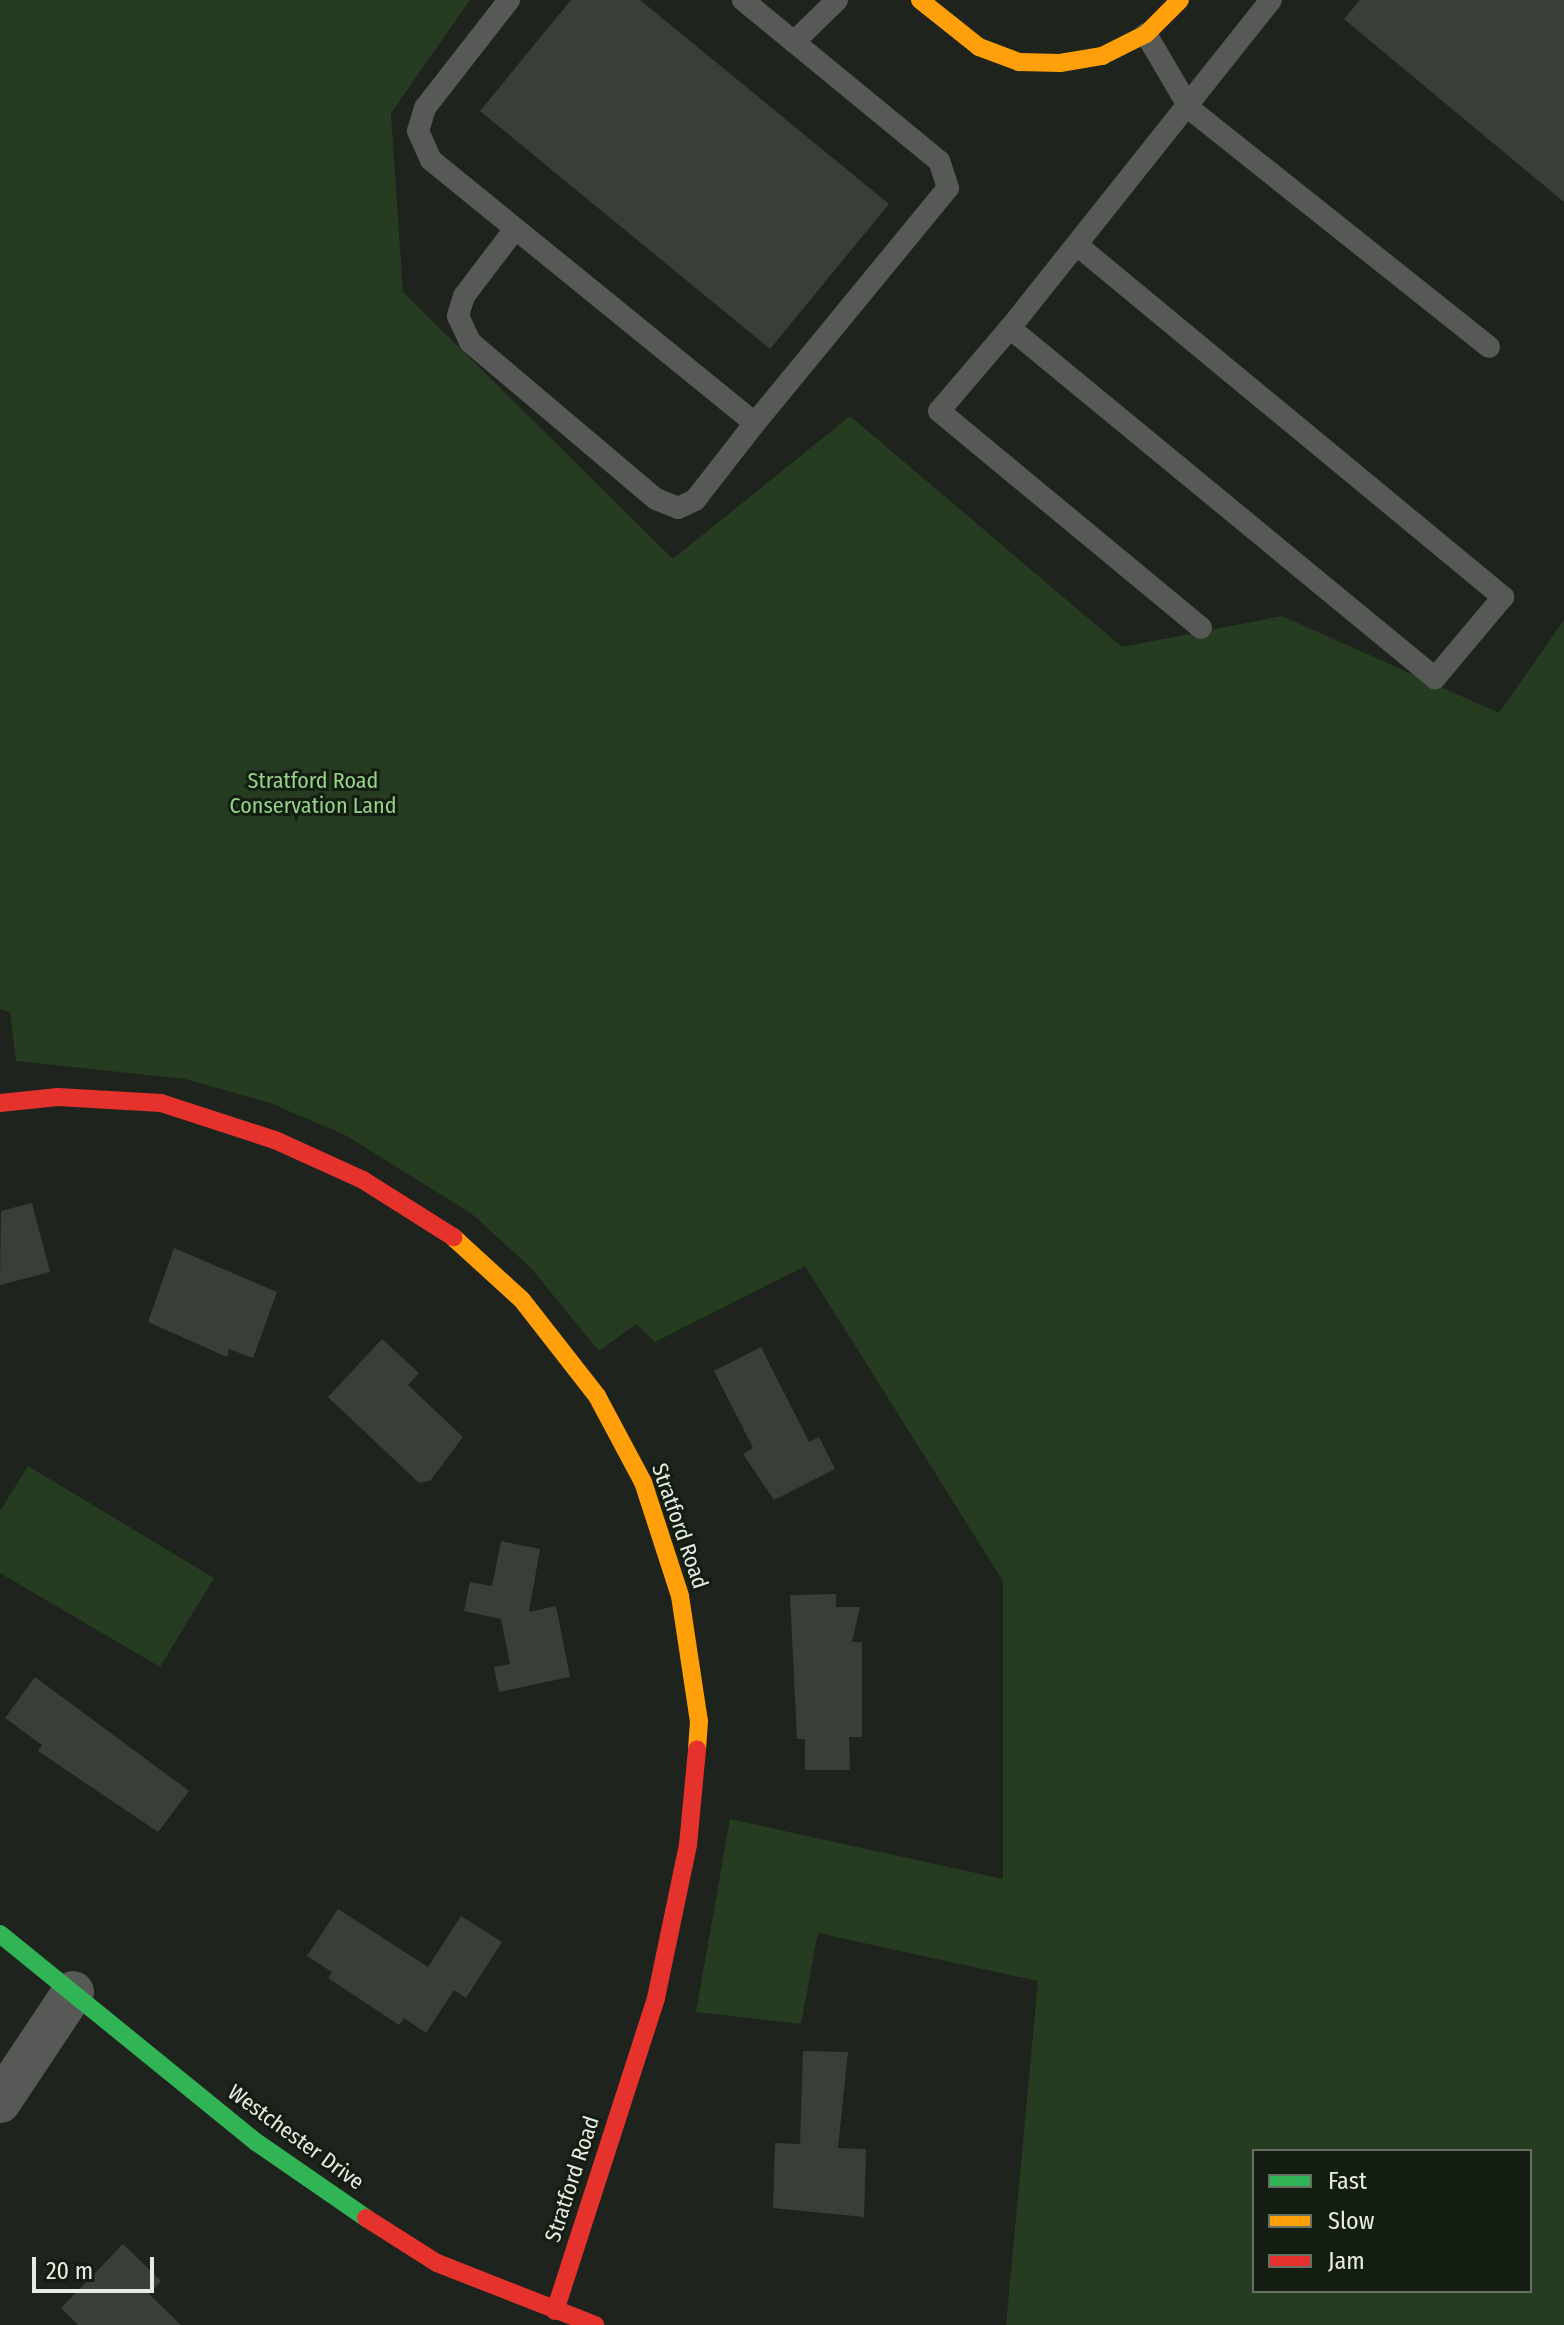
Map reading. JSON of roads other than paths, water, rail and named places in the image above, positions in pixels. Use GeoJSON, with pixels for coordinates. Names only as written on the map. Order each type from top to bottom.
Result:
{"type":"FeatureCollection","features":[{"type":"Feature","properties":{"kind":"street"},"geometry":{"type":"LineString","coordinates":[[920,0],[979,47],[1019,62],[1102,56],[1146,34],[1180,0]]}},
{"type":"Feature","properties":{"kind":"street","name":"Stratford Road"},"geometry":{"type":"LineString","coordinates":[[0,1103],[58,1097],[161,1103],[275,1140],[363,1180],[452,1236],[522,1300],[597,1396],[643,1482],[680,1596],[699,1721],[688,1845],[656,1998],[555,2311]]}},
{"type":"Feature","properties":{"kind":"street","name":"Westchester Drive"},"geometry":{"type":"LineString","coordinates":[[0,1934],[256,2142],[353,2210],[437,2263],[595,2325]]}},
{"type":"Feature","properties":{"kind":"street"},"geometry":{"type":"LineString","coordinates":[[0,2102],[73,1992]]}},
{"type":"Feature","properties":{"kind":"lane"},"geometry":{"type":"LineString","coordinates":[[509,0],[425,108],[418,131],[431,160],[755,423]]}},
{"type":"Feature","properties":{"kind":"lane"},"geometry":{"type":"LineString","coordinates":[[515,229],[464,296],[458,316],[470,342],[656,499],[678,508],[695,500],[948,188],[939,161],[743,0]]}},
{"type":"Feature","properties":{"kind":"lane"},"geometry":{"type":"LineString","coordinates":[[794,42],[837,0]]}},
{"type":"Feature","properties":{"kind":"lane"},"geometry":{"type":"LineString","coordinates":[[1201,628],[939,411],[1190,109],[1271,0]]}},
{"type":"Feature","properties":{"kind":"lane"},"geometry":{"type":"LineString","coordinates":[[1146,34],[1190,109],[1489,347]]}},
{"type":"Feature","properties":{"kind":"lane"},"geometry":{"type":"LineString","coordinates":[[1010,328],[1435,678],[1503,597],[1077,245]]}},
{"type":"Feature","properties":{"kind":"park label","name":"Stratford Road Conservation Land"},"geometry":{"type":"Point","coordinates":[313,792]}}]}
